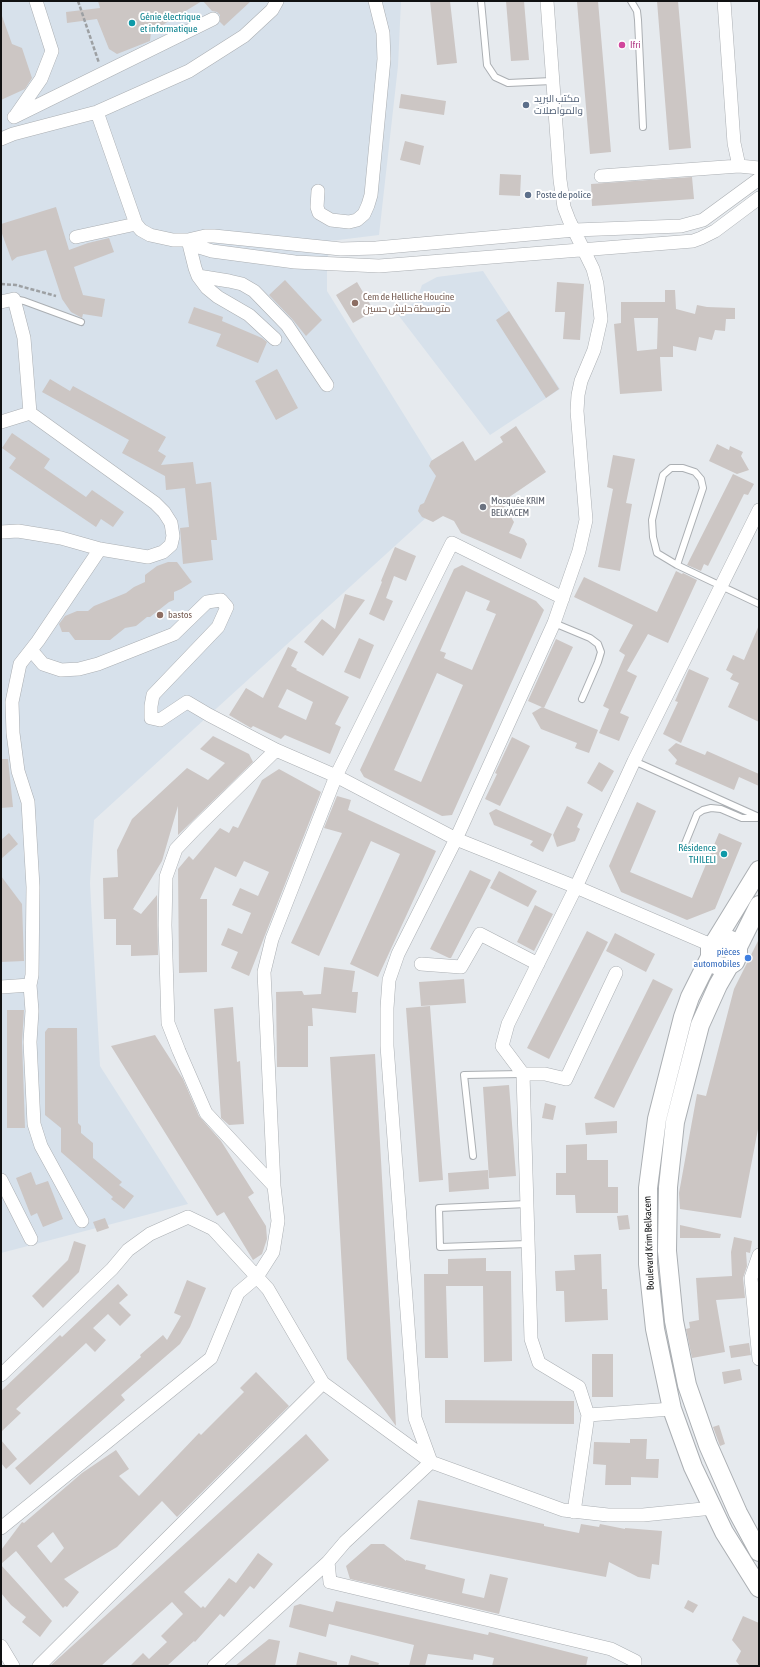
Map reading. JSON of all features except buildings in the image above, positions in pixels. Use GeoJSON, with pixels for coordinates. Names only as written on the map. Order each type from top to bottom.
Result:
{"type":"FeatureCollection","features":[{"type":"Feature","properties":{"kind":"main road","name":"Boulevard Krim Belkacem"},"geometry":{"type":"LineString","coordinates":[[759,870],[712,947],[690,997],[672,1056],[656,1119],[648,1188],[648,1264],[655,1329],[672,1409],[692,1467],[724,1532],[759,1588]]}},
{"type":"Feature","properties":{"kind":"main road"},"geometry":{"type":"LineString","coordinates":[[757,914],[738,947],[737,958],[729,966],[709,1003],[700,1025],[675,1122],[668,1187],[667,1251],[674,1320],[687,1385],[708,1445],[738,1513],[759,1552]]}},
{"type":"Feature","properties":{"kind":"main road"},"geometry":{"type":"LineString","coordinates":[[729,966],[724,967],[715,965],[712,947],[726,938],[735,943],[738,947]]}},
{"type":"Feature","properties":{"kind":"street"},"geometry":{"type":"LineString","coordinates":[[5,136],[14,117],[41,79],[52,51],[36,1]]}},
{"type":"Feature","properties":{"kind":"street"},"geometry":{"type":"LineString","coordinates":[[5,136],[98,112],[189,71],[244,36],[272,10],[277,1]]}},
{"type":"Feature","properties":{"kind":"street"},"geometry":{"type":"LineString","coordinates":[[318,191],[316,201],[319,213],[331,220],[349,222],[357,220],[364,214],[371,195],[384,59],[383,33],[375,1]]}},
{"type":"Feature","properties":{"kind":"street"},"geometry":{"type":"LineString","coordinates":[[431,1462],[415,1418],[387,1046],[389,980],[398,954],[456,839],[554,622],[584,534],[586,520],[577,411],[578,395],[581,381],[594,350],[601,319],[597,284],[593,269],[564,207],[560,180],[547,1]]}},
{"type":"Feature","properties":{"kind":"street"},"geometry":{"type":"LineString","coordinates":[[724,1],[734,143],[739,166]]}},
{"type":"Feature","properties":{"kind":"street"},"geometry":{"type":"LineString","coordinates":[[14,117],[213,19]]}},
{"type":"Feature","properties":{"kind":"street"},"geometry":{"type":"LineString","coordinates":[[98,112],[136,224],[141,230],[150,235],[173,240],[188,240],[214,236],[341,249],[376,248],[575,230],[689,225],[710,216],[759,179]]}},
{"type":"Feature","properties":{"kind":"street"},"geometry":{"type":"LineString","coordinates":[[601,176],[739,166],[759,168]]}},
{"type":"Feature","properties":{"kind":"street"},"geometry":{"type":"LineString","coordinates":[[188,240],[199,248],[212,251],[294,262],[379,266],[685,242],[701,238],[715,231],[759,198]]}},
{"type":"Feature","properties":{"kind":"street"},"geometry":{"type":"LineString","coordinates":[[76,238],[136,224]]}},
{"type":"Feature","properties":{"kind":"street"},"geometry":{"type":"LineString","coordinates":[[188,240],[193,263],[198,276],[207,288],[218,297],[249,315],[275,339]]}},
{"type":"Feature","properties":{"kind":"street"},"geometry":{"type":"LineString","coordinates":[[198,276],[229,280],[242,284],[254,291],[287,325],[327,385]]}},
{"type":"Feature","properties":{"kind":"street"},"geometry":{"type":"LineString","coordinates":[[1,302],[14,299],[24,338],[30,412],[155,503],[164,512],[170,523],[173,536],[171,545],[163,552],[148,557],[100,550],[61,538],[18,531],[1,532]]}},
{"type":"Feature","properties":{"kind":"street"},"geometry":{"type":"LineString","coordinates":[[1,422],[30,412]]}},
{"type":"Feature","properties":{"kind":"street"},"geometry":{"type":"LineString","coordinates":[[574,1512],[588,1415],[579,1387],[539,1363],[531,1339],[523,1074],[502,1046],[508,1024],[576,887],[634,761],[759,510]]}},
{"type":"Feature","properties":{"kind":"street"},"geometry":{"type":"LineString","coordinates":[[1,1528],[211,1358],[238,1293],[257,1277],[273,1252],[278,1221],[274,1186],[264,1007],[264,972],[272,940],[336,776],[452,543],[563,598]]}},
{"type":"Feature","properties":{"kind":"street"},"geometry":{"type":"LineString","coordinates":[[82,1220],[41,1146],[34,1124],[30,1042],[32,1011],[30,985],[32,975],[33,887],[28,802],[18,771],[13,733],[12,702],[20,664],[100,550]]}},
{"type":"Feature","properties":{"kind":"street"},"geometry":{"type":"LineString","coordinates":[[31,650],[43,664],[61,670],[79,669],[98,664],[174,634],[207,602],[221,600],[227,607],[218,627],[153,696],[150,706],[151,718],[160,720],[187,702],[276,750],[336,776],[456,839],[576,887],[712,947]]}},
{"type":"Feature","properties":{"kind":"street"},"geometry":{"type":"LineString","coordinates":[[274,1186],[206,1113],[168,1023],[165,925],[166,877],[176,849],[276,750]]}},
{"type":"Feature","properties":{"kind":"street"},"geometry":{"type":"LineString","coordinates":[[421,964],[461,967],[480,934],[538,964]]}},
{"type":"Feature","properties":{"kind":"street"},"geometry":{"type":"LineString","coordinates":[[523,1074],[545,1074],[566,1079],[616,973]]}},
{"type":"Feature","properties":{"kind":"street"},"geometry":{"type":"LineString","coordinates":[[1,987],[30,985]]}},
{"type":"Feature","properties":{"kind":"street"},"geometry":{"type":"LineString","coordinates":[[1,1180],[31,1239]]}},
{"type":"Feature","properties":{"kind":"street"},"geometry":{"type":"LineString","coordinates":[[1,1375],[112,1269],[128,1250],[150,1234],[188,1217],[213,1228],[268,1288],[323,1383],[431,1462],[563,1510],[574,1512],[608,1515],[643,1515],[713,1508]]}},
{"type":"Feature","properties":{"kind":"street"},"geometry":{"type":"LineString","coordinates":[[759,1255],[751,1278],[759,1359]]}},
{"type":"Feature","properties":{"kind":"street"},"geometry":{"type":"LineString","coordinates":[[39,1666],[323,1383]]}},
{"type":"Feature","properties":{"kind":"street"},"geometry":{"type":"LineString","coordinates":[[588,1415],[672,1409]]}},
{"type":"Feature","properties":{"kind":"street"},"geometry":{"type":"LineString","coordinates":[[214,1666],[328,1562],[345,1542],[431,1462]]}},
{"type":"Feature","properties":{"kind":"street"},"geometry":{"type":"LineString","coordinates":[[328,1562],[330,1582],[611,1649],[635,1661],[635,1666]]}},
{"type":"Feature","properties":{"kind":"street"},"geometry":{"type":"LineString","coordinates":[[1,1646],[12,1666]]}},
{"type":"Feature","properties":{"kind":"lane"},"geometry":{"type":"LineString","coordinates":[[481,1],[487,65],[495,77],[508,84],[552,81]]}},
{"type":"Feature","properties":{"kind":"lane"},"geometry":{"type":"LineString","coordinates":[[631,1],[637,11],[638,20],[643,127]]}},
{"type":"Feature","properties":{"kind":"lane"},"geometry":{"type":"LineString","coordinates":[[14,299],[24,301],[81,322]]}},
{"type":"Feature","properties":{"kind":"lane"},"geometry":{"type":"LineString","coordinates":[[678,566],[703,488],[701,479],[695,472],[683,468],[671,468],[663,475],[652,520],[653,538],[657,553],[678,566],[759,604]]}},
{"type":"Feature","properties":{"kind":"lane"},"geometry":{"type":"LineString","coordinates":[[554,622],[590,638],[598,644],[601,652],[582,699]]}},
{"type":"Feature","properties":{"kind":"lane"},"geometry":{"type":"LineString","coordinates":[[634,761],[759,817]]}},
{"type":"Feature","properties":{"kind":"lane"},"geometry":{"type":"LineString","coordinates":[[684,846],[697,814],[703,810],[711,808],[721,809],[742,818],[759,817]]}},
{"type":"Feature","properties":{"kind":"lane"},"geometry":{"type":"LineString","coordinates":[[473,1156],[464,1075],[523,1074]]}},
{"type":"Feature","properties":{"kind":"lane"},"geometry":{"type":"LineString","coordinates":[[527,1204],[439,1208],[440,1247],[528,1244]]}},
{"type":"Feature","properties":{"kind":"path"},"geometry":{"type":"LineString","coordinates":[[78,1],[97,59]]}},
{"type":"Feature","properties":{"kind":"path"},"geometry":{"type":"LineString","coordinates":[[1,284],[16,285],[56,296]]}},
{"type":"Feature","properties":{"kind":"shaded area","name":"bastos"},"geometry":{"type":"Polygon","coordinates":[[[1,1],[401,1],[398,66],[379,235],[330,241],[327,264],[327,291],[439,471],[430,514],[94,820],[90,883],[100,1066],[188,1204],[1,1253],[1,1]]]}},
{"type":"Feature","properties":{"kind":"shaded area"},"geometry":{"type":"Polygon","coordinates":[[[483,271],[560,389],[490,435],[396,312],[416,302],[422,285],[437,277],[483,271]]]}},
{"type":"Feature","properties":{"kind":"place","name":"Génie électrique et informatique"},"geometry":{"type":"Point","coordinates":[132,23]}},
{"type":"Feature","properties":{"kind":"place","name":"Ifri"},"geometry":{"type":"Point","coordinates":[622,45]}},
{"type":"Feature","properties":{"kind":"place","name":"مكتب البريد والمواصلات"},"geometry":{"type":"Point","coordinates":[526,105]}},
{"type":"Feature","properties":{"kind":"place","name":"Poste de police"},"geometry":{"type":"Point","coordinates":[528,195]}},
{"type":"Feature","properties":{"kind":"place","name":"Cem de Helliche Houcine متوسطة حليش حسين"},"geometry":{"type":"Point","coordinates":[355,303]}},
{"type":"Feature","properties":{"kind":"place","name":"Mosquée KRIM BELKACEM"},"geometry":{"type":"Point","coordinates":[483,507]}},
{"type":"Feature","properties":{"kind":"place","name":"bastos"},"geometry":{"type":"Point","coordinates":[160,615]}},
{"type":"Feature","properties":{"kind":"place","name":"Résidence THILELI"},"geometry":{"type":"Point","coordinates":[724,854]}},
{"type":"Feature","properties":{"kind":"place","name":"pièces automobiles"},"geometry":{"type":"Point","coordinates":[748,958]}}]}
